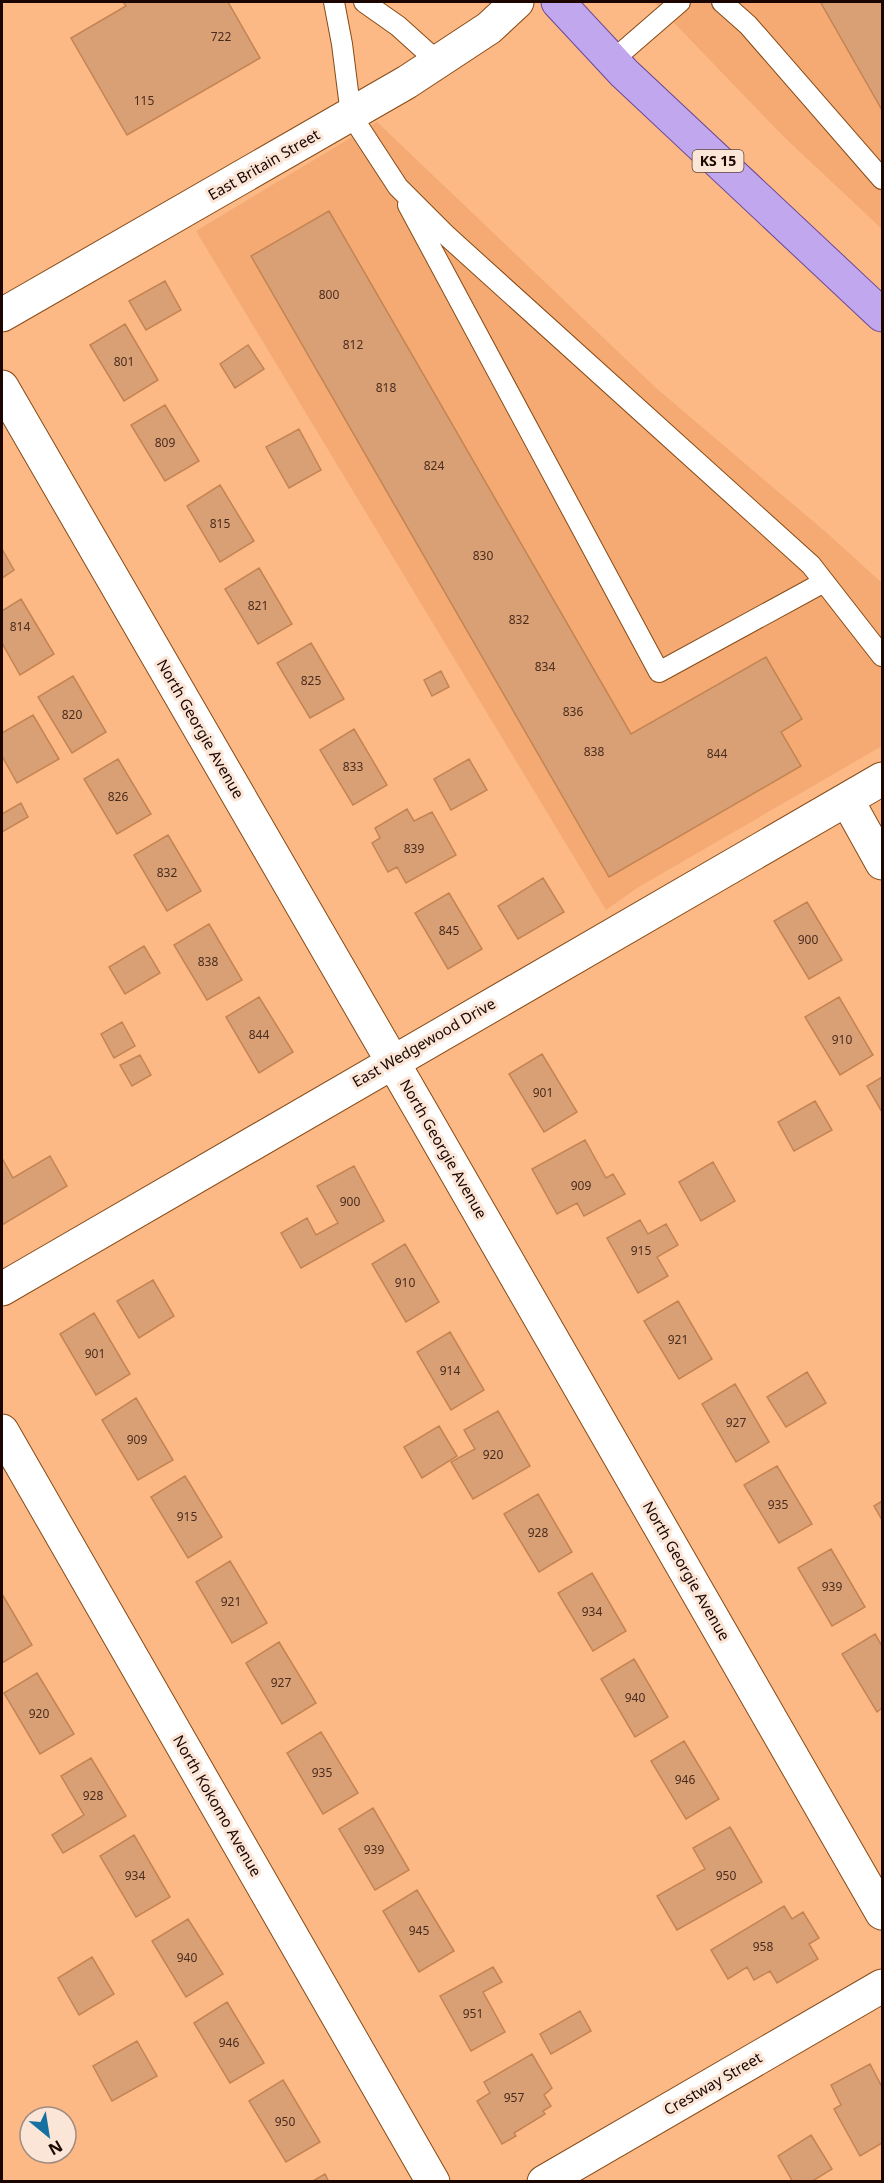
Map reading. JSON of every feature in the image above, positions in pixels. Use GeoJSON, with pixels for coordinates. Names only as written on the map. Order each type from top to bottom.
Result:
{"type":"FeatureCollection","features":[{"type":"Feature","properties":{"kind":"main road","name":"KS 15"},"geometry":{"type":"LineString","coordinates":[[558,2],[613,60],[882,315]]}},
{"type":"Feature","properties":{"kind":"street","name":"East Britain Street"},"geometry":{"type":"LineString","coordinates":[[2,315],[351,115],[489,28],[517,2]]}},
{"type":"Feature","properties":{"kind":"street","name":"North Georgie Avenue"},"geometry":{"type":"LineString","coordinates":[[2,387],[393,1061],[882,1913]]}},
{"type":"Feature","properties":{"kind":"street","name":"East Wedgewood Drive"},"geometry":{"type":"LineString","coordinates":[[2,1289],[882,779]]}},
{"type":"Feature","properties":{"kind":"street"},"geometry":{"type":"LineString","coordinates":[[847,800],[882,863]]}},
{"type":"Feature","properties":{"kind":"street","name":"North Kokomo Avenue"},"geometry":{"type":"LineString","coordinates":[[2,1431],[433,2181]]}},
{"type":"Feature","properties":{"kind":"street","name":"Crestway Street"},"geometry":{"type":"LineString","coordinates":[[544,2181],[882,1986]]}},
{"type":"Feature","properties":{"kind":"lane"},"geometry":{"type":"LineString","coordinates":[[334,2],[351,115],[398,187],[659,672],[824,582]]}},
{"type":"Feature","properties":{"kind":"lane"},"geometry":{"type":"LineString","coordinates":[[364,2],[398,26],[438,62]]}},
{"type":"Feature","properties":{"kind":"lane"},"geometry":{"type":"LineString","coordinates":[[613,60],[680,2]]}},
{"type":"Feature","properties":{"kind":"lane"},"geometry":{"type":"LineString","coordinates":[[722,2],[748,25],[882,179]]}},
{"type":"Feature","properties":{"kind":"lane"},"geometry":{"type":"LineString","coordinates":[[398,187],[447,236],[811,565],[882,656]]}},
{"type":"Feature","properties":{"kind":"shaded area"},"geometry":{"type":"Polygon","coordinates":[[[654,2],[882,2],[882,229],[784,137],[654,2]]]}},
{"type":"Feature","properties":{"kind":"shaded area"},"geometry":{"type":"Polygon","coordinates":[[[377,122],[656,388],[828,534],[882,583],[882,746],[637,888],[606,910],[196,231],[377,122]]]}},
{"type":"Feature","properties":{"kind":"building"},"geometry":{"type":"Polygon","coordinates":[[[123,2],[228,2],[260,58],[127,135],[71,38],[126,6],[123,2]]]}},
{"type":"Feature","properties":{"kind":"building"},"geometry":{"type":"Polygon","coordinates":[[[882,2],[882,110],[821,3],[882,2]]]}},
{"type":"Feature","properties":{"kind":"building"},"geometry":{"type":"Polygon","coordinates":[[[329,211],[631,734],[766,657],[802,719],[781,732],[801,766],[609,877],[251,256],[329,211]]]}},
{"type":"Feature","properties":{"kind":"building"},"geometry":{"type":"Polygon","coordinates":[[[165,281],[181,310],[146,330],[129,301],[165,281]]]}},
{"type":"Feature","properties":{"kind":"building"},"geometry":{"type":"Polygon","coordinates":[[[125,324],[158,380],[124,401],[90,345],[125,324]]]}},
{"type":"Feature","properties":{"kind":"building"},"geometry":{"type":"Polygon","coordinates":[[[248,345],[264,369],[235,388],[220,364],[248,345]]]}},
{"type":"Feature","properties":{"kind":"building"},"geometry":{"type":"Polygon","coordinates":[[[165,405],[199,461],[165,481],[131,425],[165,405]]]}},
{"type":"Feature","properties":{"kind":"building"},"geometry":{"type":"Polygon","coordinates":[[[299,429],[321,470],[289,488],[266,447],[299,429]]]}},
{"type":"Feature","properties":{"kind":"building"},"geometry":{"type":"Polygon","coordinates":[[[220,485],[254,541],[220,562],[187,506],[220,485]]]}},
{"type":"Feature","properties":{"kind":"building"},"geometry":{"type":"Polygon","coordinates":[[[2,549],[14,570],[2,578],[2,549]]]}},
{"type":"Feature","properties":{"kind":"building"},"geometry":{"type":"Polygon","coordinates":[[[259,568],[292,624],[258,644],[225,589],[259,568]]]}},
{"type":"Feature","properties":{"kind":"building"},"geometry":{"type":"Polygon","coordinates":[[[21,599],[54,654],[20,675],[2,643],[2,611],[21,599]]]}},
{"type":"Feature","properties":{"kind":"building"},"geometry":{"type":"Polygon","coordinates":[[[311,643],[344,699],[310,718],[277,663],[311,643]]]}},
{"type":"Feature","properties":{"kind":"building"},"geometry":{"type":"Polygon","coordinates":[[[441,671],[449,687],[432,696],[424,680],[441,671]]]}},
{"type":"Feature","properties":{"kind":"building"},"geometry":{"type":"Polygon","coordinates":[[[73,676],[106,732],[72,753],[38,697],[73,676]]]}},
{"type":"Feature","properties":{"kind":"building"},"geometry":{"type":"Polygon","coordinates":[[[33,715],[59,759],[17,783],[2,756],[2,733],[33,715]]]}},
{"type":"Feature","properties":{"kind":"building"},"geometry":{"type":"Polygon","coordinates":[[[354,729],[387,785],[353,805],[320,750],[354,729]]]}},
{"type":"Feature","properties":{"kind":"building"},"geometry":{"type":"Polygon","coordinates":[[[118,759],[151,814],[117,834],[84,779],[118,759]]]}},
{"type":"Feature","properties":{"kind":"building"},"geometry":{"type":"Polygon","coordinates":[[[469,759],[487,790],[451,810],[434,779],[469,759]]]}},
{"type":"Feature","properties":{"kind":"building"},"geometry":{"type":"Polygon","coordinates":[[[21,803],[28,817],[2,832],[2,814],[21,803]]]}},
{"type":"Feature","properties":{"kind":"building"},"geometry":{"type":"Polygon","coordinates":[[[407,809],[414,821],[432,812],[456,855],[406,883],[397,867],[388,872],[372,843],[380,838],[375,828],[407,809]]]}},
{"type":"Feature","properties":{"kind":"building"},"geometry":{"type":"Polygon","coordinates":[[[168,835],[201,891],[167,911],[134,855],[168,835]]]}},
{"type":"Feature","properties":{"kind":"building"},"geometry":{"type":"Polygon","coordinates":[[[543,878],[564,912],[518,939],[498,906],[543,878]]]}},
{"type":"Feature","properties":{"kind":"building"},"geometry":{"type":"Polygon","coordinates":[[[449,893],[482,949],[448,969],[415,913],[449,893]]]}},
{"type":"Feature","properties":{"kind":"building"},"geometry":{"type":"Polygon","coordinates":[[[807,902],[842,960],[809,979],[774,921],[807,902]]]}},
{"type":"Feature","properties":{"kind":"building"},"geometry":{"type":"Polygon","coordinates":[[[209,924],[242,980],[207,1000],[174,945],[209,924]]]}},
{"type":"Feature","properties":{"kind":"building"},"geometry":{"type":"Polygon","coordinates":[[[144,946],[160,973],[125,994],[109,967],[144,946]]]}},
{"type":"Feature","properties":{"kind":"building"},"geometry":{"type":"Polygon","coordinates":[[[259,997],[293,1052],[259,1073],[226,1017],[259,997]]]}},
{"type":"Feature","properties":{"kind":"building"},"geometry":{"type":"Polygon","coordinates":[[[839,997],[873,1055],[840,1075],[805,1017],[839,997]]]}},
{"type":"Feature","properties":{"kind":"building"},"geometry":{"type":"Polygon","coordinates":[[[122,1022],[135,1046],[114,1058],[101,1034],[122,1022]]]}},
{"type":"Feature","properties":{"kind":"building"},"geometry":{"type":"Polygon","coordinates":[[[542,1054],[577,1112],[544,1132],[509,1074],[542,1054]]]}},
{"type":"Feature","properties":{"kind":"building"},"geometry":{"type":"Polygon","coordinates":[[[140,1055],[151,1075],[132,1086],[120,1065],[140,1055]]]}},
{"type":"Feature","properties":{"kind":"building"},"geometry":{"type":"Polygon","coordinates":[[[882,1077],[882,1112],[867,1086],[882,1077]]]}},
{"type":"Feature","properties":{"kind":"building"},"geometry":{"type":"Polygon","coordinates":[[[815,1101],[832,1130],[794,1151],[778,1122],[815,1101]]]}},
{"type":"Feature","properties":{"kind":"building"},"geometry":{"type":"Polygon","coordinates":[[[585,1140],[606,1178],[613,1174],[625,1194],[584,1216],[577,1203],[557,1214],[532,1169],[585,1140]]]}},
{"type":"Feature","properties":{"kind":"building"},"geometry":{"type":"Polygon","coordinates":[[[50,1156],[67,1186],[2,1225],[2,1158],[13,1178],[50,1156]]]}},
{"type":"Feature","properties":{"kind":"building"},"geometry":{"type":"Polygon","coordinates":[[[713,1162],[735,1201],[701,1221],[679,1182],[713,1162]]]}},
{"type":"Feature","properties":{"kind":"building"},"geometry":{"type":"Polygon","coordinates":[[[354,1166],[384,1221],[301,1268],[281,1233],[307,1218],[316,1235],[338,1223],[317,1186],[354,1166]]]}},
{"type":"Feature","properties":{"kind":"building"},"geometry":{"type":"Polygon","coordinates":[[[640,1220],[648,1234],[666,1224],[678,1245],[657,1257],[668,1276],[638,1293],[607,1238],[640,1220]]]}},
{"type":"Feature","properties":{"kind":"building"},"geometry":{"type":"Polygon","coordinates":[[[405,1244],[439,1302],[406,1322],[372,1264],[405,1244]]]}},
{"type":"Feature","properties":{"kind":"building"},"geometry":{"type":"Polygon","coordinates":[[[153,1280],[174,1316],[139,1338],[117,1301],[153,1280]]]}},
{"type":"Feature","properties":{"kind":"building"},"geometry":{"type":"Polygon","coordinates":[[[678,1301],[712,1359],[679,1379],[644,1321],[678,1301]]]}},
{"type":"Feature","properties":{"kind":"building"},"geometry":{"type":"Polygon","coordinates":[[[94,1313],[130,1374],[96,1395],[60,1334],[94,1313]]]}},
{"type":"Feature","properties":{"kind":"building"},"geometry":{"type":"Polygon","coordinates":[[[450,1332],[484,1390],[451,1410],[417,1352],[450,1332]]]}},
{"type":"Feature","properties":{"kind":"building"},"geometry":{"type":"Polygon","coordinates":[[[807,1372],[826,1403],[786,1427],[767,1397],[807,1372]]]}},
{"type":"Feature","properties":{"kind":"building"},"geometry":{"type":"Polygon","coordinates":[[[735,1384],[769,1442],[736,1462],[702,1404],[735,1384]]]}},
{"type":"Feature","properties":{"kind":"building"},"geometry":{"type":"Polygon","coordinates":[[[136,1398],[173,1460],[138,1480],[102,1420],[136,1398]]]}},
{"type":"Feature","properties":{"kind":"building"},"geometry":{"type":"Polygon","coordinates":[[[498,1411],[530,1466],[473,1499],[451,1462],[475,1449],[464,1430],[498,1411]]]}},
{"type":"Feature","properties":{"kind":"building"},"geometry":{"type":"Polygon","coordinates":[[[439,1426],[457,1456],[422,1478],[404,1447],[439,1426]]]}},
{"type":"Feature","properties":{"kind":"building"},"geometry":{"type":"Polygon","coordinates":[[[777,1466],[812,1524],[779,1543],[744,1485],[777,1466]]]}},
{"type":"Feature","properties":{"kind":"building"},"geometry":{"type":"Polygon","coordinates":[[[185,1476],[222,1537],[188,1558],[151,1497],[185,1476]]]}},
{"type":"Feature","properties":{"kind":"building"},"geometry":{"type":"Polygon","coordinates":[[[538,1494],[572,1552],[539,1572],[504,1514],[538,1494]]]}},
{"type":"Feature","properties":{"kind":"building"},"geometry":{"type":"Polygon","coordinates":[[[882,1501],[882,1520],[874,1506],[882,1501]]]}},
{"type":"Feature","properties":{"kind":"building"},"geometry":{"type":"Polygon","coordinates":[[[831,1549],[865,1607],[832,1626],[798,1568],[831,1549]]]}},
{"type":"Feature","properties":{"kind":"building"},"geometry":{"type":"Polygon","coordinates":[[[230,1561],[267,1623],[232,1643],[196,1582],[230,1561]]]}},
{"type":"Feature","properties":{"kind":"building"},"geometry":{"type":"Polygon","coordinates":[[[592,1573],[626,1631],[593,1651],[558,1593],[592,1573]]]}},
{"type":"Feature","properties":{"kind":"building"},"geometry":{"type":"Polygon","coordinates":[[[2,1594],[32,1645],[2,1663],[2,1594]]]}},
{"type":"Feature","properties":{"kind":"building"},"geometry":{"type":"Polygon","coordinates":[[[875,1634],[882,1646],[882,1708],[877,1712],[842,1654],[875,1634]]]}},
{"type":"Feature","properties":{"kind":"building"},"geometry":{"type":"Polygon","coordinates":[[[279,1642],[316,1703],[282,1724],[246,1663],[279,1642]]]}},
{"type":"Feature","properties":{"kind":"building"},"geometry":{"type":"Polygon","coordinates":[[[634,1659],[668,1717],[635,1737],[601,1679],[634,1659]]]}},
{"type":"Feature","properties":{"kind":"building"},"geometry":{"type":"Polygon","coordinates":[[[37,1673],[74,1734],[40,1754],[4,1693],[37,1673]]]}},
{"type":"Feature","properties":{"kind":"building"},"geometry":{"type":"Polygon","coordinates":[[[321,1732],[358,1793],[323,1814],[287,1753],[321,1732]]]}},
{"type":"Feature","properties":{"kind":"building"},"geometry":{"type":"Polygon","coordinates":[[[684,1741],[719,1799],[686,1819],[651,1761],[684,1741]]]}},
{"type":"Feature","properties":{"kind":"building"},"geometry":{"type":"Polygon","coordinates":[[[91,1758],[126,1816],[63,1853],[52,1835],[84,1815],[61,1776],[91,1758]]]}},
{"type":"Feature","properties":{"kind":"building"},"geometry":{"type":"Polygon","coordinates":[[[373,1808],[409,1870],[375,1890],[339,1829],[373,1808]]]}},
{"type":"Feature","properties":{"kind":"building"},"geometry":{"type":"Polygon","coordinates":[[[730,1827],[762,1882],[677,1930],[657,1896],[705,1869],[693,1848],[730,1827]]]}},
{"type":"Feature","properties":{"kind":"building"},"geometry":{"type":"Polygon","coordinates":[[[134,1835],[170,1897],[136,1917],[100,1856],[134,1835]]]}},
{"type":"Feature","properties":{"kind":"building"},"geometry":{"type":"Polygon","coordinates":[[[417,1890],[454,1951],[419,1972],[383,1911],[417,1890]]]}},
{"type":"Feature","properties":{"kind":"building"},"geometry":{"type":"Polygon","coordinates":[[[784,1906],[792,1919],[803,1912],[819,1938],[809,1944],[818,1959],[777,1983],[770,1971],[754,1980],[747,1967],[728,1979],[711,1950],[784,1906]]]}},
{"type":"Feature","properties":{"kind":"building"},"geometry":{"type":"Polygon","coordinates":[[[188,1919],[223,1974],[186,1997],[152,1941],[188,1919]]]}},
{"type":"Feature","properties":{"kind":"building"},"geometry":{"type":"Polygon","coordinates":[[[92,1957],[114,1994],[79,2015],[58,1978],[92,1957]]]}},
{"type":"Feature","properties":{"kind":"building"},"geometry":{"type":"Polygon","coordinates":[[[493,1967],[502,1982],[483,1992],[505,2032],[471,2051],[440,1996],[493,1967]]]}},
{"type":"Feature","properties":{"kind":"building"},"geometry":{"type":"Polygon","coordinates":[[[227,2002],[264,2063],[230,2083],[194,2023],[227,2002]]]}},
{"type":"Feature","properties":{"kind":"building"},"geometry":{"type":"Polygon","coordinates":[[[580,2011],[591,2031],[551,2054],[540,2034],[580,2011]]]}},
{"type":"Feature","properties":{"kind":"building"},"geometry":{"type":"Polygon","coordinates":[[[137,2041],[157,2076],[112,2101],[93,2066],[137,2041]]]}},
{"type":"Feature","properties":{"kind":"building"},"geometry":{"type":"Polygon","coordinates":[[[532,2054],[552,2088],[544,2095],[551,2106],[543,2111],[545,2114],[514,2133],[516,2136],[502,2144],[477,2101],[490,2093],[484,2082],[532,2054]]]}},
{"type":"Feature","properties":{"kind":"building"},"geometry":{"type":"Polygon","coordinates":[[[870,2064],[882,2087],[882,2143],[860,2156],[834,2109],[841,2105],[831,2085],[870,2064]]]}},
{"type":"Feature","properties":{"kind":"building"},"geometry":{"type":"Polygon","coordinates":[[[283,2080],[320,2142],[286,2162],[249,2101],[283,2080]]]}},
{"type":"Feature","properties":{"kind":"building"},"geometry":{"type":"Polygon","coordinates":[[[811,2135],[832,2169],[811,2182],[793,2182],[778,2156],[811,2135]]]}},
{"type":"Feature","properties":{"kind":"building"},"geometry":{"type":"Polygon","coordinates":[[[325,2174],[329,2182],[311,2182],[325,2174]]]}}]}
